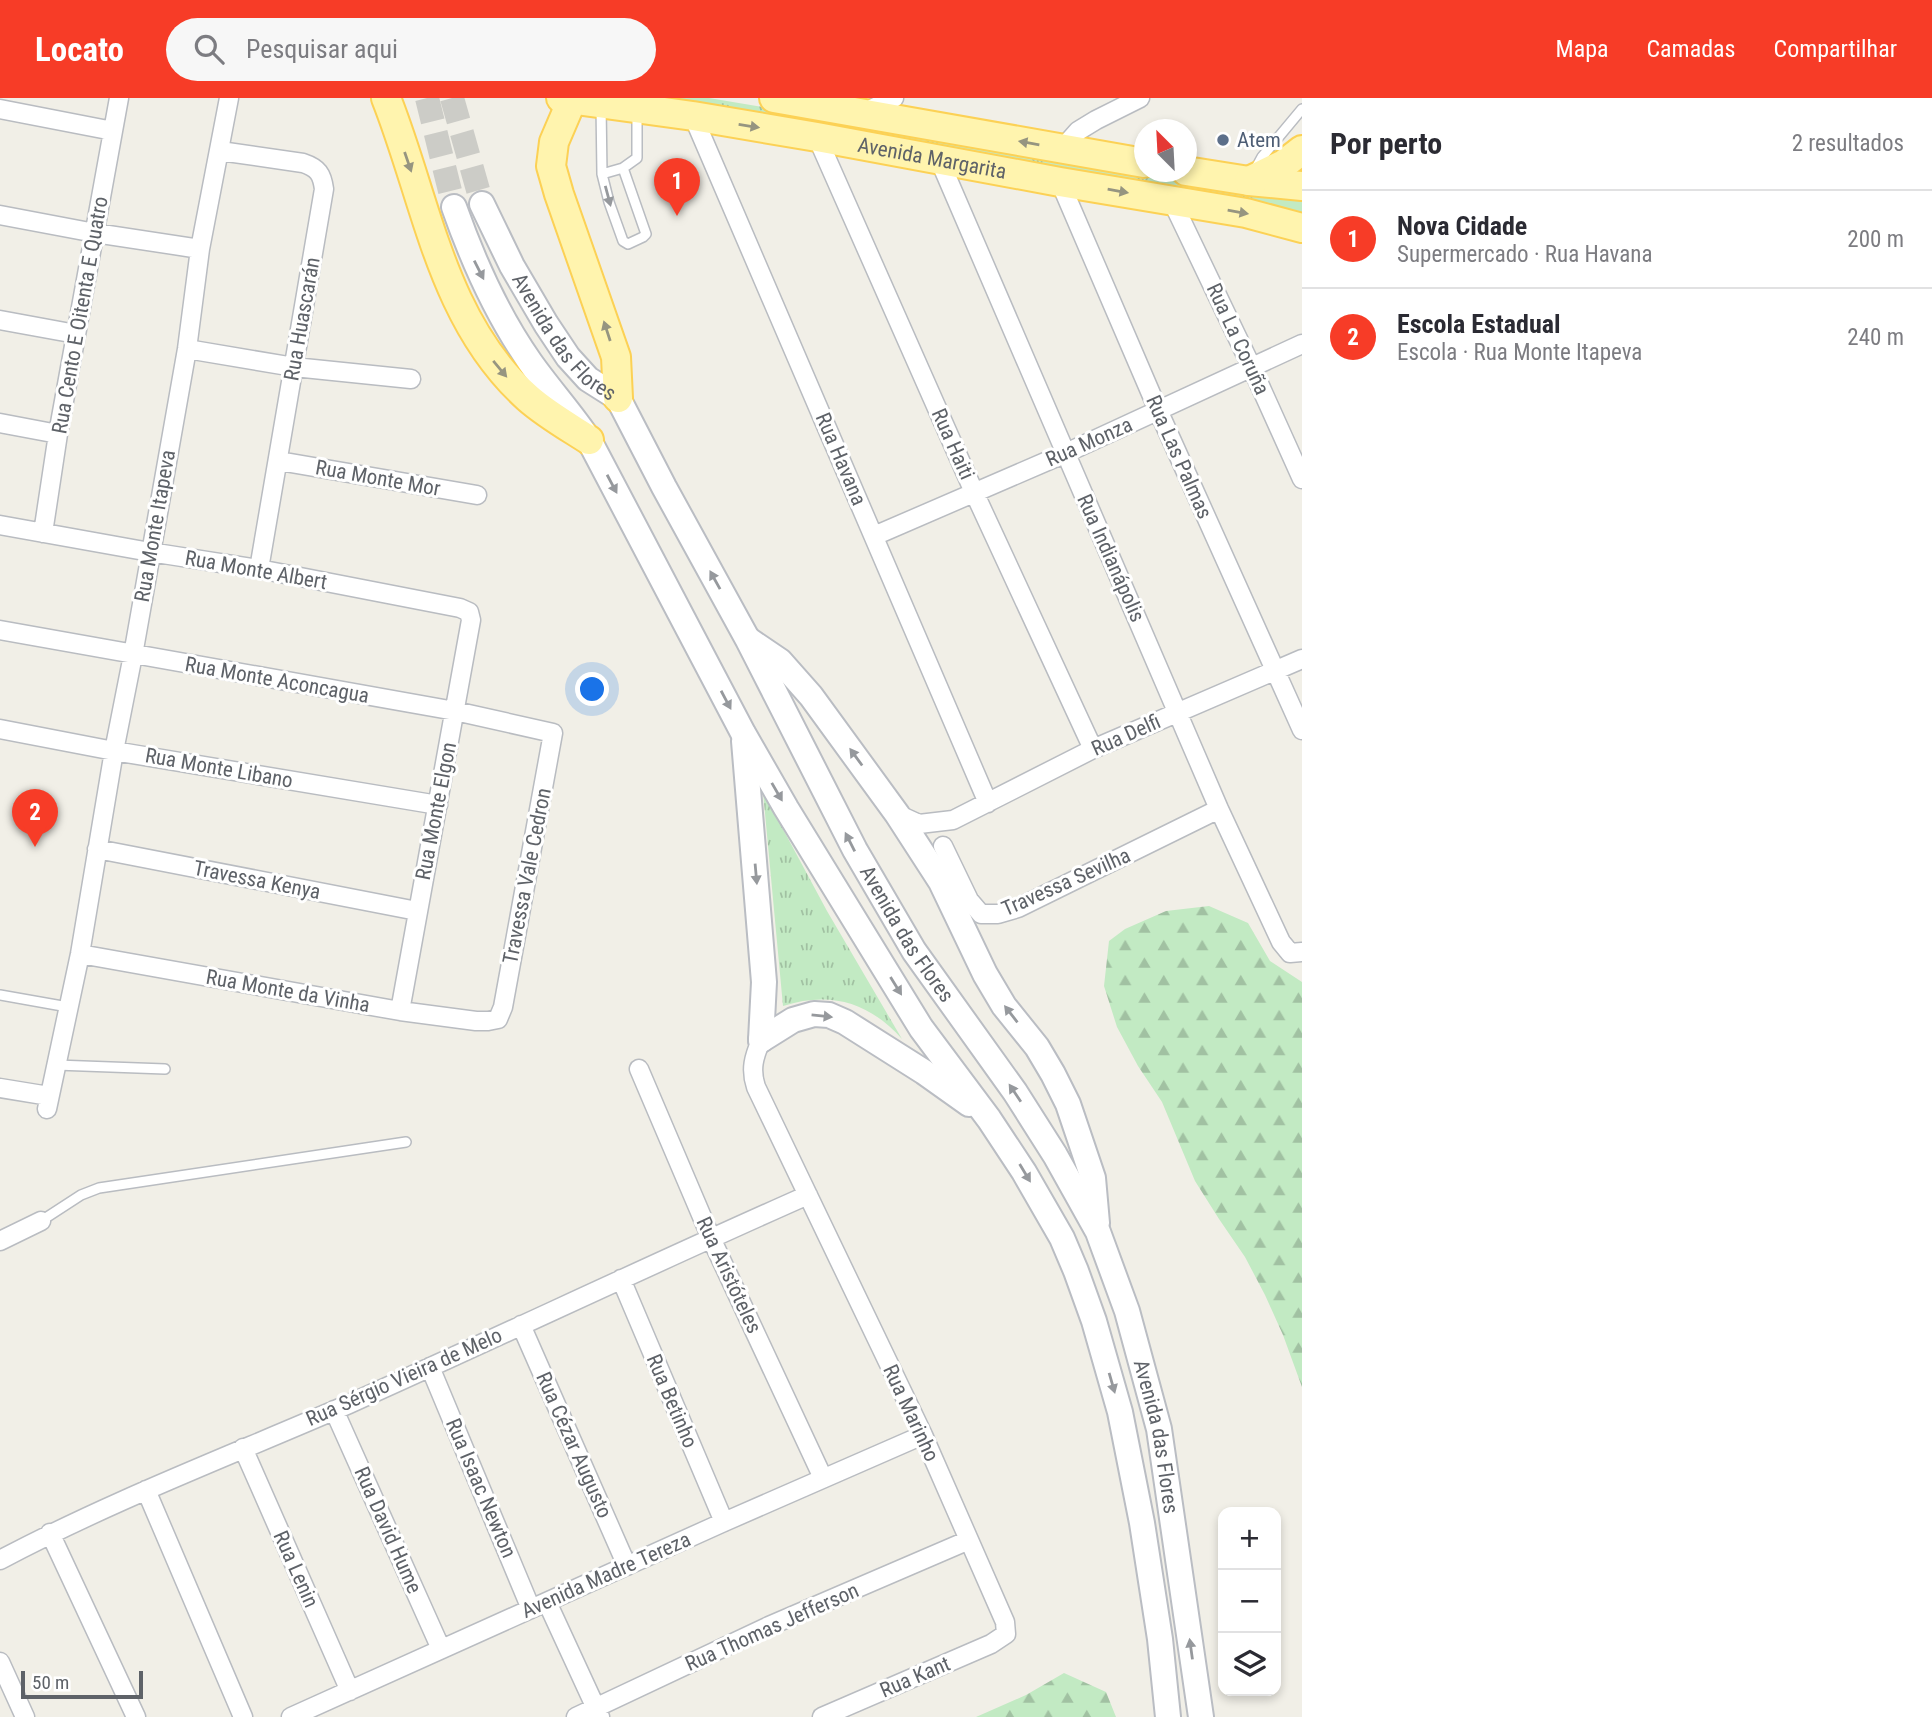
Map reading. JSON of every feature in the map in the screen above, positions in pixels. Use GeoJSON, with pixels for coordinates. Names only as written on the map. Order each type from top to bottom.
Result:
{"type":"FeatureCollection","features":[{"type":"Feature","properties":{"kind":"main road"},"geometry":{"type":"LineString","coordinates":[[386,98],[443,270],[477,338],[505,376],[529,400],[589,440]]}},
{"type":"Feature","properties":{"kind":"main road","name":"Avenida Margarita"},"geometry":{"type":"LineString","coordinates":[[774,98],[1134,161]]}},
{"type":"Feature","properties":{"kind":"main road"},"geometry":{"type":"LineString","coordinates":[[566,99],[554,142],[551,166],[616,357],[618,398]]}},
{"type":"Feature","properties":{"kind":"main road","name":"Avenida Margarita"},"geometry":{"type":"LineString","coordinates":[[566,99],[817,137],[1246,213],[1302,228]]}},
{"type":"Feature","properties":{"kind":"main road"},"geometry":{"type":"LineString","coordinates":[[1249,181],[1284,164],[1302,150]]}},
{"type":"Feature","properties":{"kind":"main road"},"geometry":{"type":"LineString","coordinates":[[1197,173],[1302,186]]}},
{"type":"Feature","properties":{"kind":"main road","name":"Avenida das Flores"},"geometry":{"type":"LineString","coordinates":[[482,204],[512,266],[568,357],[589,379],[618,398],[748,640],[861,862],[914,951],[1042,1134],[1098,1232],[1128,1311],[1159,1429],[1201,1717]]}},
{"type":"Feature","properties":{"kind":"main road","name":"Avenida das Flores"},"geometry":{"type":"LineString","coordinates":[[454,207],[469,250],[508,327],[529,361],[589,440],[743,733],[786,808],[921,1028],[989,1119],[1024,1172],[1062,1238],[1094,1321],[1120,1412],[1142,1523],[1160,1639],[1168,1717]]}},
{"type":"Feature","properties":{"kind":"main road"},"geometry":{"type":"LineString","coordinates":[[748,640],[780,661],[811,696],[897,814],[941,882],[985,974],[1004,1006],[1037,1047],[1068,1104],[1093,1178],[1098,1232]]}},
{"type":"Feature","properties":{"kind":"main road"},"geometry":{"type":"LineString","coordinates":[[743,733],[764,982],[761,1040]]}},
{"type":"Feature","properties":{"kind":"main road"},"geometry":{"type":"LineString","coordinates":[[761,1040],[793,1020],[814,1014],[829,1015],[845,1022],[923,1072],[989,1119]]}},
{"type":"Feature","properties":{"kind":"street","name":"Rua Cento E Oitenta E Quatro"},"geometry":{"type":"LineString","coordinates":[[43,533],[58,434],[119,98]]}},
{"type":"Feature","properties":{"kind":"street","name":"Rua Monte Itapeva"},"geometry":{"type":"LineString","coordinates":[[0,1088],[48,1102],[80,954],[187,349],[200,248],[229,98]]}},
{"type":"Feature","properties":{"kind":"street"},"geometry":{"type":"LineString","coordinates":[[863,113],[894,98]]}},
{"type":"Feature","properties":{"kind":"street"},"geometry":{"type":"LineString","coordinates":[[1062,149],[1078,131],[1140,98]]}},
{"type":"Feature","properties":{"kind":"street"},"geometry":{"type":"LineString","coordinates":[[0,109],[113,131]]}},
{"type":"Feature","properties":{"kind":"street","name":"Rua Havana"},"geometry":{"type":"LineString","coordinates":[[693,117],[988,803]]}},
{"type":"Feature","properties":{"kind":"street","name":"Rua Haiti"},"geometry":{"type":"LineString","coordinates":[[817,137],[974,492],[1093,749]]}},
{"type":"Feature","properties":{"kind":"street","name":"Rua Huascarán"},"geometry":{"type":"LineString","coordinates":[[220,151],[312,166],[319,171],[324,189],[259,569]]}},
{"type":"Feature","properties":{"kind":"street","name":"Rua Indianápolis"},"geometry":{"type":"LineString","coordinates":[[939,159],[1219,809],[1282,942],[1296,952]]}},
{"type":"Feature","properties":{"kind":"street","name":"Rua Las Palmas"},"geometry":{"type":"LineString","coordinates":[[1060,182],[1158,410],[1302,730]]}},
{"type":"Feature","properties":{"kind":"street","name":"Rua La Coruña"},"geometry":{"type":"LineString","coordinates":[[1172,201],[1302,479]]}},
{"type":"Feature","properties":{"kind":"street"},"geometry":{"type":"LineString","coordinates":[[0,215],[95,233],[200,248]]}},
{"type":"Feature","properties":{"kind":"street"},"geometry":{"type":"LineString","coordinates":[[0,320],[76,334]]}},
{"type":"Feature","properties":{"kind":"street","name":"Rua Monza"},"geometry":{"type":"LineString","coordinates":[[874,536],[1066,453],[1302,344]]}},
{"type":"Feature","properties":{"kind":"street"},"geometry":{"type":"LineString","coordinates":[[187,349],[294,367],[411,379]]}},
{"type":"Feature","properties":{"kind":"street"},"geometry":{"type":"LineString","coordinates":[[0,423],[58,434]]}},
{"type":"Feature","properties":{"kind":"street","name":"Rua Monte Mor"},"geometry":{"type":"LineString","coordinates":[[279,461],[477,495]]}},
{"type":"Feature","properties":{"kind":"street","name":"Rua Monte Albert"},"geometry":{"type":"LineString","coordinates":[[0,525],[259,569],[460,608],[469,612]]}},
{"type":"Feature","properties":{"kind":"street","name":"Rua Monte Elgon"},"geometry":{"type":"LineString","coordinates":[[400,1011],[471,620],[469,612]]}},
{"type":"Feature","properties":{"kind":"street","name":"Rua Monte Aconcagua"},"geometry":{"type":"LineString","coordinates":[[0,629],[455,711],[553,733]]}},
{"type":"Feature","properties":{"kind":"street","name":"Rua Delfi"},"geometry":{"type":"LineString","coordinates":[[897,814],[919,824],[953,820],[1093,749],[1302,659]]}},
{"type":"Feature","properties":{"kind":"street","name":"Rua Monte Libano"},"geometry":{"type":"LineString","coordinates":[[0,729],[114,751],[438,805]]}},
{"type":"Feature","properties":{"kind":"street","name":"Travessa Vale Cedron"},"geometry":{"type":"LineString","coordinates":[[498,1019],[503,1007],[553,733]]}},
{"type":"Feature","properties":{"kind":"street","name":"Travessa Sevilha"},"geometry":{"type":"LineString","coordinates":[[943,846],[969,901],[981,914],[998,914],[1018,908],[1219,809]]}},
{"type":"Feature","properties":{"kind":"street"},"geometry":{"type":"LineString","coordinates":[[941,882],[943,846],[953,820]]}},
{"type":"Feature","properties":{"kind":"street","name":"Travessa Kenya"},"geometry":{"type":"LineString","coordinates":[[97,849],[417,911]]}},
{"type":"Feature","properties":{"kind":"street","name":"Rua Monte da Vinha"},"geometry":{"type":"LineString","coordinates":[[80,954],[400,1011],[475,1021],[498,1019]]}},
{"type":"Feature","properties":{"kind":"street"},"geometry":{"type":"LineString","coordinates":[[761,1040],[752,1062],[755,1087],[808,1195]]}},
{"type":"Feature","properties":{"kind":"street","name":"Rua Aristóteles"},"geometry":{"type":"LineString","coordinates":[[639,1069],[710,1238],[823,1478]]}},
{"type":"Feature","properties":{"kind":"street","name":"Rua Sérgio Vieira de Melo"},"geometry":{"type":"LineString","coordinates":[[0,1560],[50,1533],[145,1490],[334,1410],[808,1195]]}},
{"type":"Feature","properties":{"kind":"street","name":"Rua Marinho"},"geometry":{"type":"LineString","coordinates":[[808,1195],[922,1435],[1005,1622],[1006,1634]]}},
{"type":"Feature","properties":{"kind":"street"},"geometry":{"type":"LineString","coordinates":[[0,1241],[41,1221]]}},
{"type":"Feature","properties":{"kind":"street","name":"Rua Betinho"},"geometry":{"type":"LineString","coordinates":[[621,1279],[724,1522]]}},
{"type":"Feature","properties":{"kind":"street","name":"Rua Cézar Augusto"},"geometry":{"type":"LineString","coordinates":[[521,1325],[627,1566]]}},
{"type":"Feature","properties":{"kind":"street","name":"Rua Isaac Newton"},"geometry":{"type":"LineString","coordinates":[[430,1367],[539,1606],[598,1712]]}},
{"type":"Feature","properties":{"kind":"street","name":"Rua David Hume"},"geometry":{"type":"LineString","coordinates":[[334,1410],[441,1649]]}},
{"type":"Feature","properties":{"kind":"street","name":"Avenida Madre Tereza"},"geometry":{"type":"LineString","coordinates":[[291,1717],[922,1435]]}},
{"type":"Feature","properties":{"kind":"street","name":"Rua Lenin"},"geometry":{"type":"LineString","coordinates":[[243,1448],[351,1691]]}},
{"type":"Feature","properties":{"kind":"street"},"geometry":{"type":"LineString","coordinates":[[145,1490],[243,1717]]}},
{"type":"Feature","properties":{"kind":"street"},"geometry":{"type":"LineString","coordinates":[[50,1533],[136,1717]]}},
{"type":"Feature","properties":{"kind":"street","name":"Rua Thomas Jefferson"},"geometry":{"type":"LineString","coordinates":[[576,1717],[598,1712],[769,1626],[969,1540]]}},
{"type":"Feature","properties":{"kind":"street","name":"Rua Kant"},"geometry":{"type":"LineString","coordinates":[[822,1717],[991,1644],[1006,1634]]}},
{"type":"Feature","properties":{"kind":"street"},"geometry":{"type":"LineString","coordinates":[[0,1662],[25,1717]]}},
{"type":"Feature","properties":{"kind":"lane"},"geometry":{"type":"LineString","coordinates":[[601,104],[602,174],[623,241],[628,244],[646,234],[623,168]]}},
{"type":"Feature","properties":{"kind":"lane"},"geometry":{"type":"LineString","coordinates":[[602,174],[623,168],[637,158],[637,109]]}},
{"type":"Feature","properties":{"kind":"lane"},"geometry":{"type":"LineString","coordinates":[[1249,181],[1262,157],[1302,109]]}},
{"type":"Feature","properties":{"kind":"lane"},"geometry":{"type":"LineString","coordinates":[[0,995],[68,1007]]}},
{"type":"Feature","properties":{"kind":"lane"},"geometry":{"type":"LineString","coordinates":[[56,1065],[165,1069]]}},
{"type":"Feature","properties":{"kind":"lane"},"geometry":{"type":"LineString","coordinates":[[41,1221],[81,1195],[99,1188],[406,1142]]}},
{"type":"Feature","properties":{"kind":"green space"},"geometry":{"type":"Polygon","coordinates":[[[636,98],[709,98],[1134,172],[1134,182],[1190,182],[1277,198],[1302,199],[1302,217],[636,98]]]}},
{"type":"Feature","properties":{"kind":"green space"},"geometry":{"type":"Polygon","coordinates":[[[763,792],[827,911],[902,1039],[876,1016],[848,1003],[817,1000],[783,1006],[763,792]]]}},
{"type":"Feature","properties":{"kind":"green space"},"geometry":{"type":"Polygon","coordinates":[[[1209,906],[1248,923],[1270,961],[1302,982],[1302,1387],[1265,1295],[1245,1257],[1195,1181],[1162,1102],[1117,1027],[1104,986],[1109,941],[1125,929],[1166,911],[1209,906]]]}},
{"type":"Feature","properties":{"kind":"green space"},"geometry":{"type":"Polygon","coordinates":[[[1064,1673],[1106,1692],[1116,1717],[976,1717],[1026,1695],[1064,1673]]]}},
{"type":"Feature","properties":{"kind":"tunnel"},"geometry":{"type":"LineString","coordinates":[[427,98],[454,207]]}},
{"type":"Feature","properties":{"kind":"tunnel"},"geometry":{"type":"LineString","coordinates":[[452,98],[482,204]]}},
{"type":"Feature","properties":{"kind":"place","name":"Atem"},"geometry":{"type":"Point","coordinates":[1223,140]}},
{"type":"Feature","properties":{"kind":"place","name":"Nova Cidade"},"geometry":{"type":"Point","coordinates":[677,216]}},
{"type":"Feature","properties":{"kind":"place","name":"Escola Estadual"},"geometry":{"type":"Point","coordinates":[35,847]}}]}
